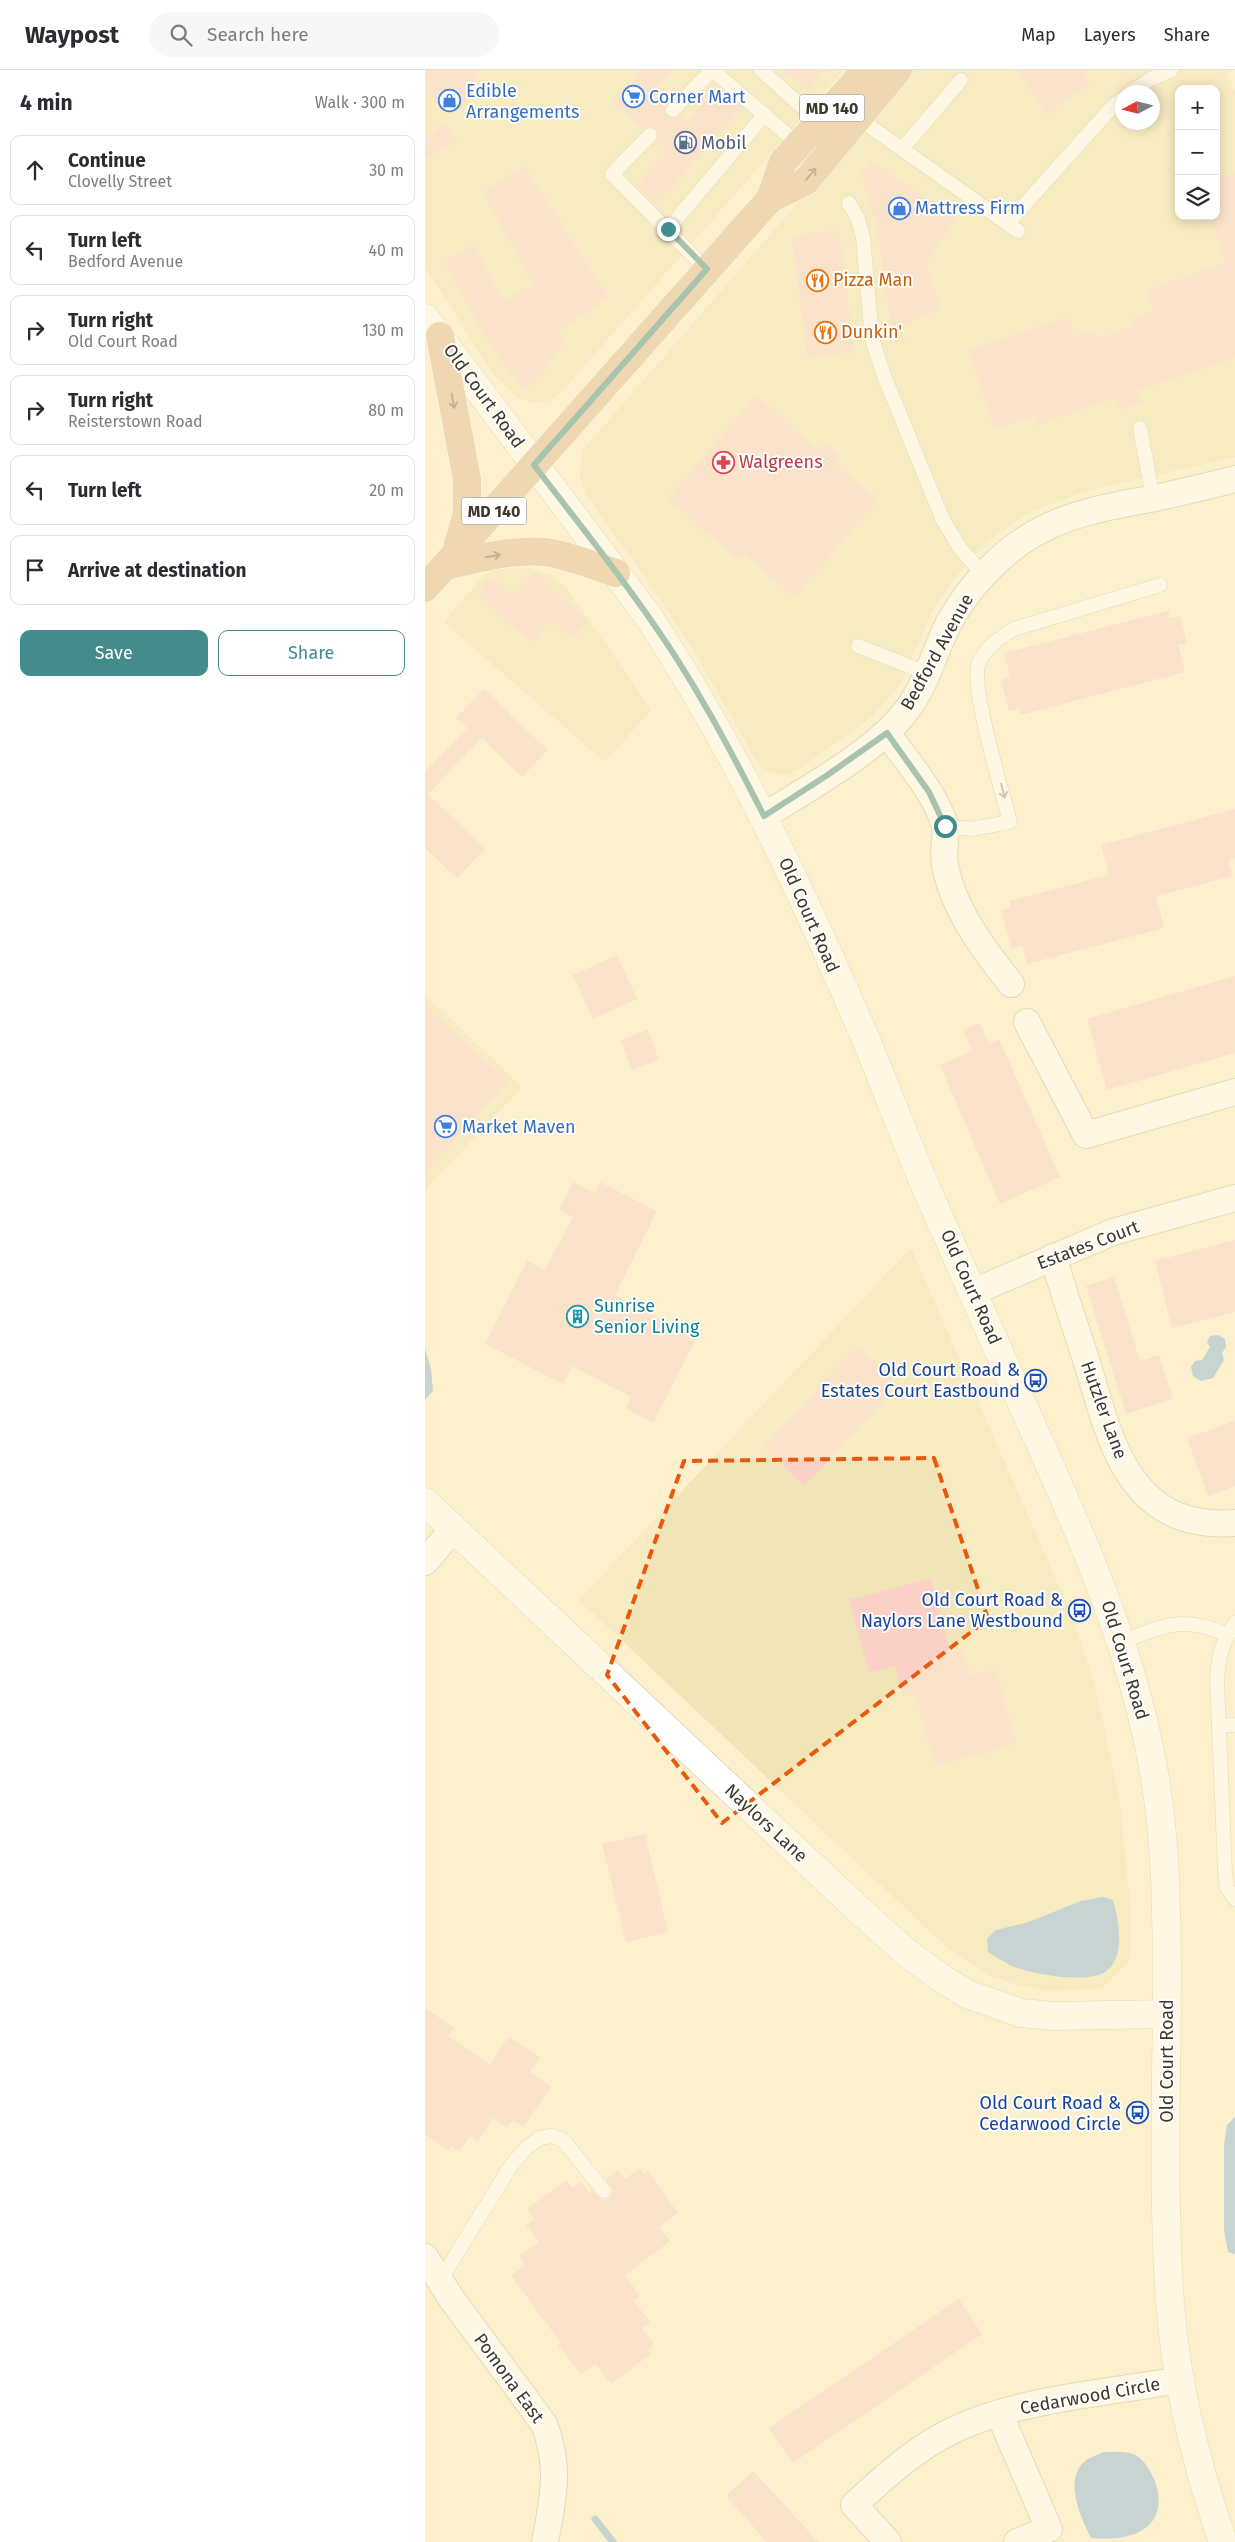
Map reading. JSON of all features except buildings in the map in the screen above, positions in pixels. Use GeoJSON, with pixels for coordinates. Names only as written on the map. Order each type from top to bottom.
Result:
{"type":"FeatureCollection","features":[{"type":"Feature","properties":{"kind":"main road","name":"MD 140"},"geometry":{"type":"LineString","coordinates":[[425,588],[770,199],[783,162],[866,70]]}},
{"type":"Feature","properties":{"kind":"main road"},"geometry":{"type":"LineString","coordinates":[[770,199],[805,182],[898,70]]}},
{"type":"Feature","properties":{"kind":"main road"},"geometry":{"type":"LineString","coordinates":[[433,327],[461,439],[467,487],[467,513],[450,562],[532,551],[547,552],[616,573]]}},
{"type":"Feature","properties":{"kind":"main road","name":"Old Court Road"},"geometry":{"type":"LineString","coordinates":[[433,327],[616,573],[676,658],[737,762],[764,816],[864,1036],[933,1203],[1085,1543],[1122,1642],[1146,1730],[1159,1800],[1164,1864],[1169,2284],[1180,2380],[1193,2449],[1223,2542]]}},
{"type":"Feature","properties":{"kind":"main road","name":"Naylors Lane"},"geometry":{"type":"LineString","coordinates":[[425,1502],[858,1909],[909,1954],[943,1979],[967,1994],[1021,2013],[1054,2016],[1167,2014]]}},
{"type":"Feature","properties":{"kind":"street","name":"Bedford Avenue"},"geometry":{"type":"LineString","coordinates":[[764,816],[826,776],[887,733],[909,707],[929,674],[951,620],[983,574],[1021,542],[1064,520],[1095,510],[1235,479]]}},
{"type":"Feature","properties":{"kind":"street"},"geometry":{"type":"LineString","coordinates":[[887,733],[929,792],[945,826],[944,857],[951,886],[977,940],[1011,984]]}},
{"type":"Feature","properties":{"kind":"street"},"geometry":{"type":"LineString","coordinates":[[1027,1022],[1086,1135],[1235,1092]]}},
{"type":"Feature","properties":{"kind":"street","name":"Estates Court"},"geometry":{"type":"LineString","coordinates":[[973,1292],[1113,1232],[1235,1198]]}},
{"type":"Feature","properties":{"kind":"street","name":"Hutzler Lane"},"geometry":{"type":"LineString","coordinates":[[1053,1257],[1108,1428],[1120,1459],[1133,1480],[1152,1501],[1170,1512],[1193,1521],[1213,1524],[1235,1523]]}},
{"type":"Feature","properties":{"kind":"street"},"geometry":{"type":"LineString","coordinates":[[425,1562],[453,1529]]}},
{"type":"Feature","properties":{"kind":"street","name":"Pomona East"},"geometry":{"type":"LineString","coordinates":[[425,2256],[440,2281],[547,2431],[552,2445],[555,2466],[554,2492],[545,2542]]}},
{"type":"Feature","properties":{"kind":"street","name":"Cedarwood Circle"},"geometry":{"type":"LineString","coordinates":[[889,2542],[854,2505],[917,2452],[957,2428],[999,2413],[1069,2398],[1180,2380]]}},
{"type":"Feature","properties":{"kind":"street","name":"Cedarwood Circle"},"geometry":{"type":"LineString","coordinates":[[999,2413],[1049,2529],[1017,2542]]}},
{"type":"Feature","properties":{"kind":"lane"},"geometry":{"type":"LineString","coordinates":[[673,110],[712,70],[799,145]]}},
{"type":"Feature","properties":{"kind":"lane"},"geometry":{"type":"LineString","coordinates":[[761,70],[819,122]]}},
{"type":"Feature","properties":{"kind":"lane"},"geometry":{"type":"LineString","coordinates":[[1142,85],[1171,70]]}},
{"type":"Feature","properties":{"kind":"lane"},"geometry":{"type":"LineString","coordinates":[[902,149],[961,80]]}},
{"type":"Feature","properties":{"kind":"lane"},"geometry":{"type":"LineString","coordinates":[[859,118],[1013,227],[1115,104]]}},
{"type":"Feature","properties":{"kind":"lane"},"geometry":{"type":"LineString","coordinates":[[668,229],[765,114]]}},
{"type":"Feature","properties":{"kind":"lane"},"geometry":{"type":"LineString","coordinates":[[649,135],[612,174],[707,269]]}},
{"type":"Feature","properties":{"kind":"lane"},"geometry":{"type":"LineString","coordinates":[[849,202],[858,219],[863,238],[873,339],[884,376],[943,520],[960,548],[983,574]]}},
{"type":"Feature","properties":{"kind":"lane"},"geometry":{"type":"LineString","coordinates":[[1140,428],[1153,498]]}},
{"type":"Feature","properties":{"kind":"lane"},"geometry":{"type":"LineString","coordinates":[[945,826],[971,829],[1011,822],[981,711],[977,681],[979,663],[995,640],[1014,629],[1160,585]]}},
{"type":"Feature","properties":{"kind":"lane"},"geometry":{"type":"LineString","coordinates":[[858,646],[929,674]]}},
{"type":"Feature","properties":{"kind":"lane"},"geometry":{"type":"LineString","coordinates":[[1122,1642],[1144,1633],[1180,1623],[1206,1625],[1227,1635]]}},
{"type":"Feature","properties":{"kind":"lane"},"geometry":{"type":"LineString","coordinates":[[1235,1623],[1227,1635],[1219,1655],[1217,1680],[1225,1871],[1227,1888],[1235,1899]]}},
{"type":"Feature","properties":{"kind":"lane"},"geometry":{"type":"LineString","coordinates":[[1219,1726],[1235,1725]]}},
{"type":"Feature","properties":{"kind":"lane"},"geometry":{"type":"LineString","coordinates":[[440,2281],[510,2167],[527,2147],[540,2138],[551,2136],[563,2140],[604,2191]]}},
{"type":"Feature","properties":{"kind":"highlighted area"},"geometry":{"type":"Polygon","coordinates":[[[934,1458],[988,1619],[722,1823],[607,1675],[684,1461],[934,1458]]]}},
{"type":"Feature","properties":{"kind":"shaded area"},"geometry":{"type":"Polygon","coordinates":[[[425,70],[844,70],[557,397],[545,402],[532,403],[519,398],[494,375],[425,267],[425,70]]]}},
{"type":"Feature","properties":{"kind":"shaded area"},"geometry":{"type":"Polygon","coordinates":[[[913,70],[1226,70],[1235,92],[1235,457],[1088,490],[1032,511],[985,543],[954,579],[935,606],[900,684],[873,716],[799,769],[786,775],[764,769],[758,763],[692,648],[658,595],[586,495],[580,479],[580,466],[584,449],[913,70]]]}},
{"type":"Feature","properties":{"kind":"shaded area"},"geometry":{"type":"Polygon","coordinates":[[[511,568],[533,569],[551,575],[567,588],[651,710],[605,762],[444,622],[485,574],[495,570],[511,568]]]}},
{"type":"Feature","properties":{"kind":"shaded area","name":"Market Maven"},"geometry":{"type":"Polygon","coordinates":[[[425,995],[522,1087],[425,1190],[425,995]]]}},
{"type":"Feature","properties":{"kind":"shaded area"},"geometry":{"type":"Polygon","coordinates":[[[911,1248],[1073,1618],[1094,1680],[1120,1803],[1131,1914],[1130,1960],[1102,1989],[1043,1990],[1015,1984],[990,1975],[962,1958],[939,1940],[579,1600],[911,1248]]]}},
{"type":"Feature","properties":{"kind":"water"},"geometry":{"type":"Polygon","coordinates":[[[1218,1335],[1225,1339],[1226,1347],[1222,1353],[1224,1360],[1213,1378],[1201,1381],[1193,1376],[1191,1367],[1195,1361],[1202,1360],[1210,1347],[1207,1342],[1210,1336],[1218,1335]]]}},
{"type":"Feature","properties":{"kind":"water"},"geometry":{"type":"Polygon","coordinates":[[[425,1349],[431,1369],[433,1391],[425,1400],[425,1349]]]}},
{"type":"Feature","properties":{"kind":"water"},"geometry":{"type":"Polygon","coordinates":[[[1103,1897],[1113,1900],[1119,1928],[1119,1939],[1116,1958],[1112,1966],[1097,1976],[1045,1975],[1012,1966],[988,1952],[987,1939],[996,1930],[1026,1923],[1081,1901],[1103,1897]]]}},
{"type":"Feature","properties":{"kind":"water"},"geometry":{"type":"Polygon","coordinates":[[[1235,2117],[1235,2254],[1228,2252],[1224,2231],[1224,2145],[1227,2125],[1235,2117]]]}},
{"type":"Feature","properties":{"kind":"water"},"geometry":{"type":"Polygon","coordinates":[[[1103,2452],[1125,2452],[1137,2456],[1146,2465],[1156,2484],[1159,2500],[1157,2512],[1143,2530],[1132,2535],[1106,2539],[1091,2538],[1079,2509],[1076,2499],[1075,2478],[1085,2461],[1103,2452]]]}},
{"type":"Feature","properties":{"kind":"waterway"},"geometry":{"type":"LineString","coordinates":[[595,2519],[613,2542]]}},
{"type":"Feature","properties":{"kind":"place","name":"Corner Mart"},"geometry":{"type":"Point","coordinates":[633,97]}},
{"type":"Feature","properties":{"kind":"place","name":"Edible Arrangements"},"geometry":{"type":"Point","coordinates":[450,101]}},
{"type":"Feature","properties":{"kind":"place","name":"Mobil"},"geometry":{"type":"Point","coordinates":[685,143]}},
{"type":"Feature","properties":{"kind":"place","name":"Mattress Firm"},"geometry":{"type":"Point","coordinates":[899,208]}},
{"type":"Feature","properties":{"kind":"place","name":"Pizza Man"},"geometry":{"type":"Point","coordinates":[817,280]}},
{"type":"Feature","properties":{"kind":"place","name":"Dunkin'"},"geometry":{"type":"Point","coordinates":[825,332]}},
{"type":"Feature","properties":{"kind":"place","name":"Walgreens"},"geometry":{"type":"Point","coordinates":[723,462]}},
{"type":"Feature","properties":{"kind":"place","name":"Market Maven"},"geometry":{"type":"Point","coordinates":[446,1127]}},
{"type":"Feature","properties":{"kind":"place","name":"Sunrise Senior Living"},"geometry":{"type":"Point","coordinates":[578,1316]}},
{"type":"Feature","properties":{"kind":"place","name":"Old Court Road & Estates Court Eastbound"},"geometry":{"type":"Point","coordinates":[1036,1380]}},
{"type":"Feature","properties":{"kind":"place","name":"Old Court Road & Naylors Lane Westbound"},"geometry":{"type":"Point","coordinates":[1079,1610]}},
{"type":"Feature","properties":{"kind":"place","name":"Old Court Road & Cedarwood Circle"},"geometry":{"type":"Point","coordinates":[1137,2113]}},
{"type":"Feature","properties":{"kind":"route"},"geometry":{"type":"LineString","coordinates":[[668,229],[707,269],[534,465],[648,616],[676,658],[737,762],[764,816],[826,776],[887,733],[929,792],[945,826]]}}]}
